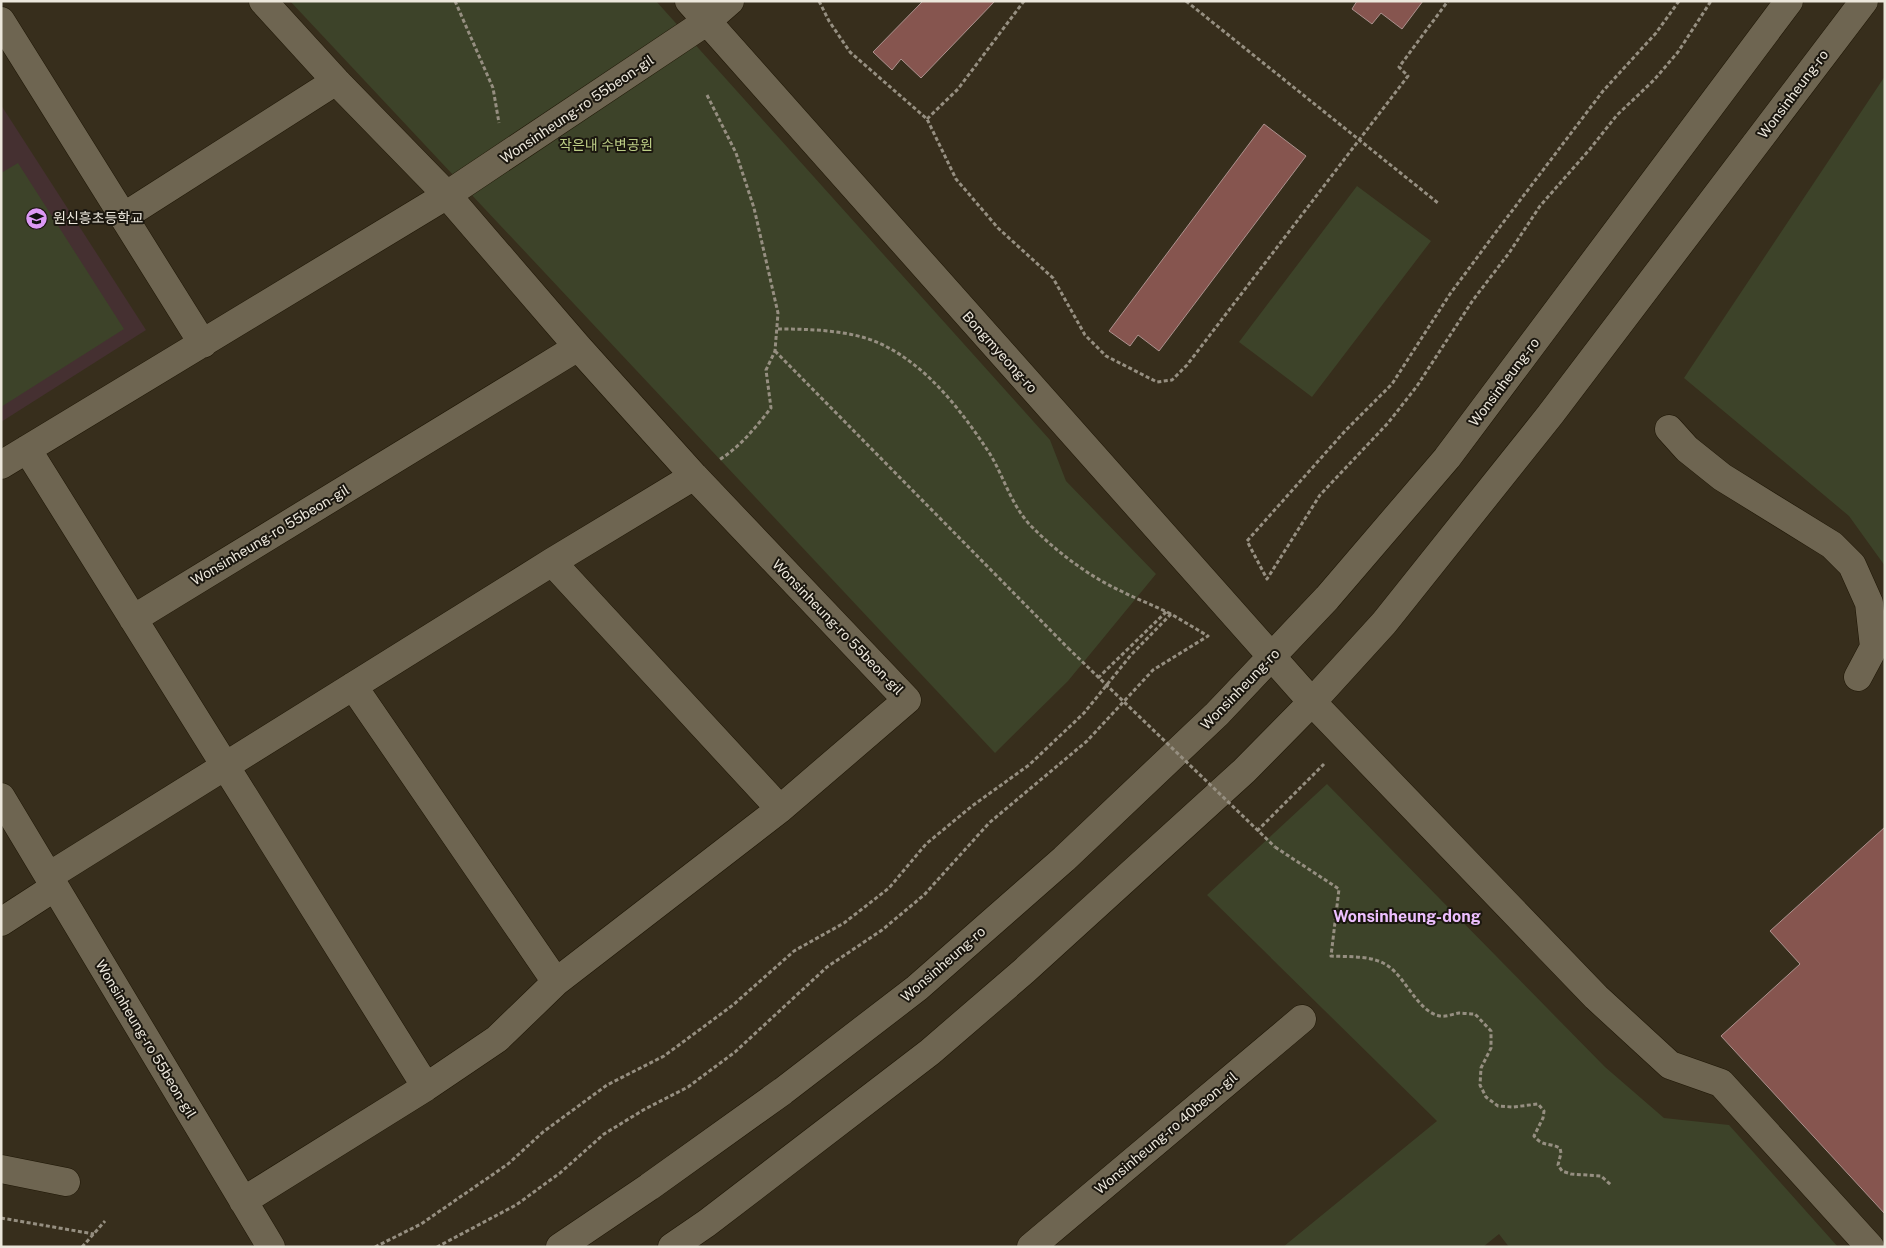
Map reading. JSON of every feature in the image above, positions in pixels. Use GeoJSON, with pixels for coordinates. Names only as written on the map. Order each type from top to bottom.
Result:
{"type":"FeatureCollection","features":[{"type":"Feature","properties":{"kind":"street","name":"Wonsinheung-ro 55beon-gil"},"geometry":{"type":"LineString","coordinates":[[244,1201],[497,1039],[556,982],[780,809],[907,700],[694,476],[578,347],[447,195],[336,81],[262,1]]}},
{"type":"Feature","properties":{"kind":"street","name":"Bongmyeong-ro"},"geometry":{"type":"LineString","coordinates":[[689,1],[1312,702],[1596,997],[1670,1065],[1720,1083],[1870,1247]]}},
{"type":"Feature","properties":{"kind":"street","name":"Wonsinheung-ro 55beon-gil"},"geometry":{"type":"LineString","coordinates":[[1,465],[447,195],[706,22],[730,1]]}},
{"type":"Feature","properties":{"kind":"street","name":"Wonsinheung-ro"},"geometry":{"type":"LineString","coordinates":[[560,1247],[649,1187],[783,1091],[917,988],[1064,858],[1217,714],[1327,598],[1447,458],[1789,1]]}},
{"type":"Feature","properties":{"kind":"street","name":"Wonsinheung-ro"},"geometry":{"type":"LineString","coordinates":[[672,1247],[707,1223],[937,1046],[1032,965],[1171,838],[1244,771],[1312,702],[1384,623],[1550,415],[1864,1]]}},
{"type":"Feature","properties":{"kind":"street"},"geometry":{"type":"LineString","coordinates":[[1877,1],[1885,7]]}},
{"type":"Feature","properties":{"kind":"street"},"geometry":{"type":"LineString","coordinates":[[1,21],[203,344]]}},
{"type":"Feature","properties":{"kind":"street"},"geometry":{"type":"LineString","coordinates":[[123,217],[336,81]]}},
{"type":"Feature","properties":{"kind":"street","name":"Wonsinheung-ro 55beon-gil"},"geometry":{"type":"LineString","coordinates":[[133,618],[578,347]]}},
{"type":"Feature","properties":{"kind":"street"},"geometry":{"type":"LineString","coordinates":[[1669,429],[1687,449],[1722,477],[1832,544],[1852,565],[1869,602],[1874,647],[1858,677]]}},
{"type":"Feature","properties":{"kind":"street"},"geometry":{"type":"LineString","coordinates":[[27,449],[426,1086]]}},
{"type":"Feature","properties":{"kind":"street"},"geometry":{"type":"LineString","coordinates":[[1,922],[52,882],[226,765],[694,476]]}},
{"type":"Feature","properties":{"kind":"street"},"geometry":{"type":"LineString","coordinates":[[552,562],[780,809]]}},
{"type":"Feature","properties":{"kind":"street"},"geometry":{"type":"LineString","coordinates":[[353,686],[556,982]]}},
{"type":"Feature","properties":{"kind":"street","name":"Wonsinheung-ro 55beon-gil"},"geometry":{"type":"LineString","coordinates":[[1,797],[271,1247]]}},
{"type":"Feature","properties":{"kind":"street","name":"Wonsinheung-ro 40beon-gil"},"geometry":{"type":"LineString","coordinates":[[1031,1247],[1302,1019]]}},
{"type":"Feature","properties":{"kind":"street"},"geometry":{"type":"LineString","coordinates":[[1,1169],[66,1182]]}},
{"type":"Feature","properties":{"kind":"path"},"geometry":{"type":"LineString","coordinates":[[455,1],[493,88],[499,123]]}},
{"type":"Feature","properties":{"kind":"path"},"geometry":{"type":"LineString","coordinates":[[818,1],[850,52],[927,119],[956,179],[998,228],[1053,278],[1085,335],[1106,356],[1156,382],[1172,380],[1186,365],[1360,140],[1408,76],[1399,67],[1448,1]]}},
{"type":"Feature","properties":{"kind":"path"},"geometry":{"type":"LineString","coordinates":[[927,119],[958,90],[1024,1]]}},
{"type":"Feature","properties":{"kind":"path"},"geometry":{"type":"LineString","coordinates":[[1186,1],[1438,203]]}},
{"type":"Feature","properties":{"kind":"path"},"geometry":{"type":"LineString","coordinates":[[1679,1],[1656,33],[1603,91],[1501,225],[1450,294],[1392,384],[1345,431],[1247,541],[1267,579],[1320,495],[1388,423],[1417,386],[1473,300],[1509,253],[1540,206],[1617,115],[1654,80],[1678,52],[1711,1]]}},
{"type":"Feature","properties":{"kind":"path"},"geometry":{"type":"LineString","coordinates":[[694,476],[728,454],[757,426],[771,408],[766,370],[775,351],[778,329],[778,313],[754,208],[736,153],[707,95]]}},
{"type":"Feature","properties":{"kind":"path"},"geometry":{"type":"LineString","coordinates":[[437,1247],[516,1204],[560,1172],[604,1134],[688,1086],[734,1052],[827,967],[882,930],[924,895],[990,822],[1087,741],[1153,670],[1208,636],[1171,614],[1121,592],[1087,573],[1030,524],[1011,497],[991,455],[948,397],[924,371],[877,342],[847,334],[812,329],[778,329]]}},
{"type":"Feature","properties":{"kind":"path"},"geometry":{"type":"LineString","coordinates":[[775,351],[1098,678],[1258,831],[1275,847],[1339,889],[1331,956],[1368,959],[1387,965],[1403,980],[1421,1003],[1441,1016],[1460,1013],[1475,1014],[1491,1031],[1491,1048],[1481,1068],[1480,1085],[1486,1097],[1498,1106],[1513,1107],[1538,1104],[1544,1111],[1543,1118],[1534,1136],[1540,1142],[1560,1148],[1561,1153],[1558,1165],[1562,1171],[1570,1174],[1602,1176],[1611,1185]]}},
{"type":"Feature","properties":{"kind":"path"},"geometry":{"type":"LineString","coordinates":[[1098,678],[1167,612]]}},
{"type":"Feature","properties":{"kind":"path"},"geometry":{"type":"LineString","coordinates":[[375,1247],[421,1224],[508,1164],[543,1132],[608,1085],[664,1056],[733,1006],[794,951],[844,923],[889,888],[926,844],[972,806],[1029,765],[1084,713],[1131,655],[1171,614]]}},
{"type":"Feature","properties":{"kind":"path"},"geometry":{"type":"LineString","coordinates":[[1258,831],[1324,764]]}},
{"type":"Feature","properties":{"kind":"path"},"geometry":{"type":"LineString","coordinates":[[1,1218],[94,1234]]}},
{"type":"Feature","properties":{"kind":"path"},"geometry":{"type":"LineString","coordinates":[[82,1247],[105,1221]]}},
{"type":"Feature","properties":{"kind":"shaded area","name":"원신흥초등학교"},"geometry":{"type":"Polygon","coordinates":[[[1,105],[146,330],[1,422],[1,105]]]}},
{"type":"Feature","properties":{"kind":"green space","name":"작은내 수변공원"},"geometry":{"type":"Polygon","coordinates":[[[290,1],[656,1],[1050,440],[1066,481],[1156,574],[1068,681],[995,753],[290,1]]]}},
{"type":"Feature","properties":{"kind":"green space"},"geometry":{"type":"Polygon","coordinates":[[[1885,76],[1885,566],[1849,516],[1684,378],[1885,76]]]}},
{"type":"Feature","properties":{"kind":"green space","name":"원신흥초등학교"},"geometry":{"type":"Polygon","coordinates":[[[18,163],[124,329],[1,407],[1,173],[18,163]]]}},
{"type":"Feature","properties":{"kind":"green space"},"geometry":{"type":"Polygon","coordinates":[[[1357,186],[1431,241],[1312,397],[1239,342],[1357,186]]]}},
{"type":"Feature","properties":{"kind":"green space"},"geometry":{"type":"Polygon","coordinates":[[[1327,784],[1605,1067],[1664,1118],[1729,1125],[1838,1247],[1509,1247],[1499,1234],[1483,1247],[1283,1247],[1437,1121],[1207,895],[1327,784]]]}},
{"type":"Feature","properties":{"kind":"building"},"geometry":{"type":"Polygon","coordinates":[[[923,1],[995,1],[921,78],[901,59],[892,70],[873,52],[923,1]]]}},
{"type":"Feature","properties":{"kind":"building"},"geometry":{"type":"Polygon","coordinates":[[[1357,1],[1423,1],[1402,29],[1381,13],[1372,24],[1352,9],[1357,1]]]}},
{"type":"Feature","properties":{"kind":"building"},"geometry":{"type":"Polygon","coordinates":[[[1264,124],[1306,156],[1159,351],[1138,335],[1130,346],[1109,331],[1264,124]]]}},
{"type":"Feature","properties":{"kind":"building"},"geometry":{"type":"Polygon","coordinates":[[[1885,827],[1885,1214],[1721,1036],[1800,964],[1770,931],[1885,827]]]}},
{"type":"Feature","properties":{"kind":"place","name":"원신흥초등학교"},"geometry":{"type":"Point","coordinates":[37,218]}},
{"type":"Feature","properties":{"kind":"district","name":"Wonsinheung-dong"},"geometry":{"type":"Point","coordinates":[1407,916]}}]}
